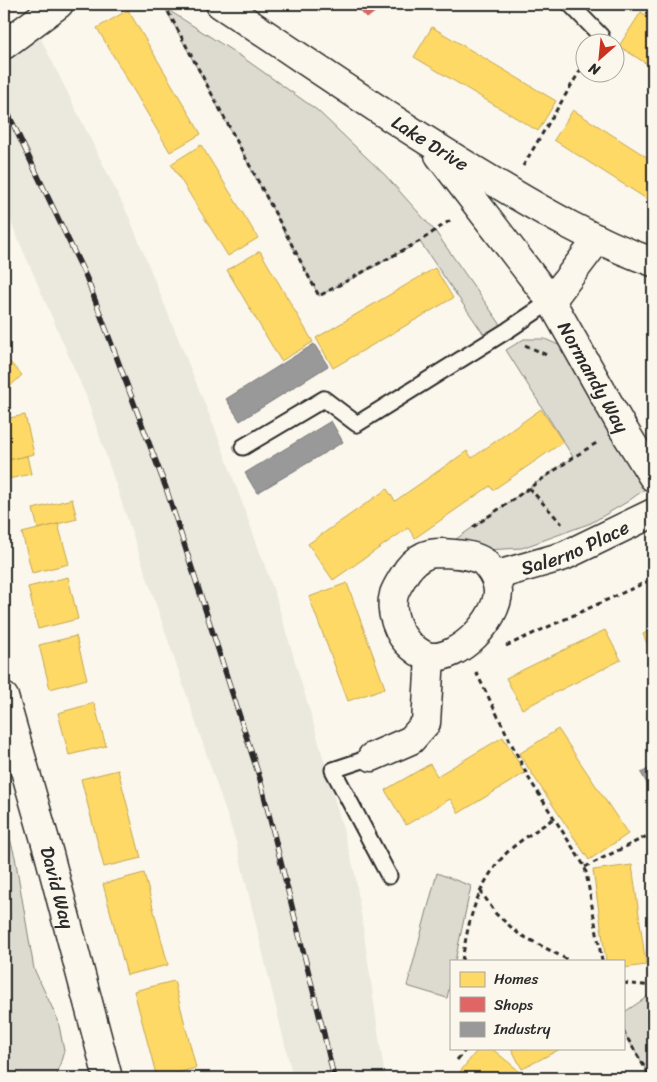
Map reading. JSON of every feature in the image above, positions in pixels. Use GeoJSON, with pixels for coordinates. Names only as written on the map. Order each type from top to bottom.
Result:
{"type":"FeatureCollection","features":[{"type":"Feature","properties":{"kind":"street"},"geometry":{"type":"LineString","coordinates":[[4,45],[59,4]]}},
{"type":"Feature","properties":{"kind":"street","name":"Lake Drive"},"geometry":{"type":"LineString","coordinates":[[220,4],[430,144],[531,204],[598,238],[653,262]]}},
{"type":"Feature","properties":{"kind":"street","name":"Normandy Way"},"geometry":{"type":"LineString","coordinates":[[430,144],[550,301],[622,427],[653,477]]}},
{"type":"Feature","properties":{"kind":"street","name":"Normandy Way"},"geometry":{"type":"LineString","coordinates":[[550,301],[598,238]]}},
{"type":"Feature","properties":{"kind":"street","name":"Salerno Place"},"geometry":{"type":"LineString","coordinates":[[494,576],[564,556],[653,513]]}},
{"type":"Feature","properties":{"kind":"street","name":"Salerno Place"},"geometry":{"type":"LineString","coordinates":[[443,553],[462,554],[484,562],[494,576],[498,593],[494,606],[481,628],[463,646],[443,656],[430,657],[419,652],[407,642],[399,630],[394,619],[394,595],[405,573],[414,561],[426,555],[443,553]]}},
{"type":"Feature","properties":{"kind":"street"},"geometry":{"type":"LineString","coordinates":[[372,757],[411,740],[426,723],[430,657]]}},
{"type":"Feature","properties":{"kind":"street","name":"David Way"},"geometry":{"type":"LineString","coordinates":[[4,697],[49,854],[108,1078]]}},
{"type":"Feature","properties":{"kind":"lane"},"geometry":{"type":"LineString","coordinates":[[570,4],[597,32]]}},
{"type":"Feature","properties":{"kind":"lane"},"geometry":{"type":"LineString","coordinates":[[243,448],[324,399],[357,424],[508,330],[550,301]]}},
{"type":"Feature","properties":{"kind":"lane"},"geometry":{"type":"LineString","coordinates":[[372,757],[333,770],[389,876]]}},
{"type":"Feature","properties":{"kind":"path"},"geometry":{"type":"LineString","coordinates":[[164,4],[319,296],[420,242],[475,202]]}},
{"type":"Feature","properties":{"kind":"path"},"geometry":{"type":"LineString","coordinates":[[509,190],[574,81]]}},
{"type":"Feature","properties":{"kind":"path"},"geometry":{"type":"LineString","coordinates":[[443,553],[448,544],[574,457],[622,427]]}},
{"type":"Feature","properties":{"kind":"path"},"geometry":{"type":"LineString","coordinates":[[529,488],[582,548]]}},
{"type":"Feature","properties":{"kind":"path"},"geometry":{"type":"LineString","coordinates":[[499,650],[653,579]]}},
{"type":"Feature","properties":{"kind":"path"},"geometry":{"type":"LineString","coordinates":[[463,646],[528,777],[585,867],[602,960]]}},
{"type":"Feature","properties":{"kind":"path"},"geometry":{"type":"LineString","coordinates":[[462,960],[466,934],[480,889],[502,856],[554,818]]}},
{"type":"Feature","properties":{"kind":"path"},"geometry":{"type":"LineString","coordinates":[[585,867],[653,834]]}},
{"type":"Feature","properties":{"kind":"path"},"geometry":{"type":"LineString","coordinates":[[480,889],[496,914],[519,934],[568,960]]}},
{"type":"Feature","properties":{"kind":"path"},"geometry":{"type":"LineString","coordinates":[[624,983],[653,986]]}},
{"type":"Feature","properties":{"kind":"path"},"geometry":{"type":"LineString","coordinates":[[624,1033],[651,1078]]}},
{"type":"Feature","properties":{"kind":"path"},"geometry":{"type":"LineString","coordinates":[[457,1060],[465,1050]]}},
{"type":"Feature","properties":{"kind":"shaded area"},"geometry":{"type":"Polygon","coordinates":[[[165,8],[242,57],[317,110],[385,175],[435,231],[501,325],[485,336],[420,242],[319,296],[165,8]]]}},
{"type":"Feature","properties":{"kind":"shaded area"},"geometry":{"type":"Polygon","coordinates":[[[39,35],[129,217],[219,439],[275,594],[355,873],[385,1078],[293,1078],[236,842],[86,396],[4,206],[4,65],[39,35]]]}},
{"type":"Feature","properties":{"kind":"shaded area"},"geometry":{"type":"Polygon","coordinates":[[[524,339],[545,339],[563,347],[648,487],[591,523],[522,548],[486,550],[449,544],[573,457],[506,350],[524,339]]]}},
{"type":"Feature","properties":{"kind":"shaded area"},"geometry":{"type":"Polygon","coordinates":[[[4,817],[15,857],[34,969],[58,1020],[64,1051],[56,1078],[4,1078],[4,817]]]}},
{"type":"Feature","properties":{"kind":"shaded area"},"geometry":{"type":"Polygon","coordinates":[[[437,873],[471,886],[455,960],[450,960],[450,984],[447,998],[407,986],[437,873]]]}},
{"type":"Feature","properties":{"kind":"shaded area"},"geometry":{"type":"Polygon","coordinates":[[[653,993],[653,1078],[651,1078],[624,1033],[624,1012],[653,993]]]}},
{"type":"Feature","properties":{"kind":"building: Homes"},"geometry":{"type":"Polygon","coordinates":[[[128,10],[201,134],[170,152],[97,28],[128,10]]]}},
{"type":"Feature","properties":{"kind":"building: Homes"},"geometry":{"type":"Polygon","coordinates":[[[641,12],[653,20],[653,68],[624,49],[624,38],[641,12]]]}},
{"type":"Feature","properties":{"kind":"building: Homes"},"geometry":{"type":"Polygon","coordinates":[[[432,27],[556,101],[538,131],[414,57],[432,27]]]}},
{"type":"Feature","properties":{"kind":"building: Homes"},"geometry":{"type":"Polygon","coordinates":[[[573,110],[653,161],[653,203],[554,140],[573,110]]]}},
{"type":"Feature","properties":{"kind":"building: Homes"},"geometry":{"type":"Polygon","coordinates":[[[201,145],[258,238],[228,256],[171,164],[201,145]]]}},
{"type":"Feature","properties":{"kind":"building: Homes"},"geometry":{"type":"Polygon","coordinates":[[[260,251],[313,342],[281,361],[227,270],[260,251]]]}},
{"type":"Feature","properties":{"kind":"building: Homes"},"geometry":{"type":"Polygon","coordinates":[[[435,268],[453,298],[333,368],[316,338],[435,268]]]}},
{"type":"Feature","properties":{"kind":"building: Homes"},"geometry":{"type":"Polygon","coordinates":[[[4,356],[22,375],[4,392],[4,356]]]}},
{"type":"Feature","properties":{"kind":"building: Homes"},"geometry":{"type":"Polygon","coordinates":[[[653,364],[653,383],[649,382],[653,364]]]}},
{"type":"Feature","properties":{"kind":"building: Homes"},"geometry":{"type":"Polygon","coordinates":[[[541,409],[563,442],[493,490],[490,486],[415,538],[408,528],[333,580],[308,544],[387,489],[395,501],[467,451],[472,458],[541,409]]]}},
{"type":"Feature","properties":{"kind":"building: Homes"},"geometry":{"type":"Polygon","coordinates":[[[25,415],[34,454],[4,461],[4,419],[25,415]]]}},
{"type":"Feature","properties":{"kind":"building: Homes"},"geometry":{"type":"Polygon","coordinates":[[[27,456],[31,474],[4,480],[4,461],[27,456]]]}},
{"type":"Feature","properties":{"kind":"building: Homes"},"geometry":{"type":"Polygon","coordinates":[[[72,499],[77,519],[38,529],[33,509],[72,499]]]}},
{"type":"Feature","properties":{"kind":"building: Homes"},"geometry":{"type":"Polygon","coordinates":[[[58,524],[69,564],[32,573],[22,533],[58,524]]]}},
{"type":"Feature","properties":{"kind":"building: Homes"},"geometry":{"type":"Polygon","coordinates":[[[68,577],[78,619],[38,629],[28,587],[68,577]]]}},
{"type":"Feature","properties":{"kind":"building: Homes"},"geometry":{"type":"Polygon","coordinates":[[[347,583],[385,688],[348,701],[309,597],[347,583]]]}},
{"type":"Feature","properties":{"kind":"building: Homes"},"geometry":{"type":"Polygon","coordinates":[[[653,629],[653,658],[643,634],[653,629]]]}},
{"type":"Feature","properties":{"kind":"building: Homes"},"geometry":{"type":"Polygon","coordinates":[[[605,630],[621,660],[522,709],[506,678],[605,630]]]}},
{"type":"Feature","properties":{"kind":"building: Homes"},"geometry":{"type":"Polygon","coordinates":[[[76,636],[87,679],[50,689],[39,645],[76,636]]]}},
{"type":"Feature","properties":{"kind":"building: Homes"},"geometry":{"type":"Polygon","coordinates":[[[94,703],[106,746],[69,755],[58,713],[94,703]]]}},
{"type":"Feature","properties":{"kind":"building: Homes"},"geometry":{"type":"Polygon","coordinates":[[[558,729],[628,834],[589,860],[519,754],[558,729]]]}},
{"type":"Feature","properties":{"kind":"building: Homes"},"geometry":{"type":"Polygon","coordinates":[[[503,737],[525,773],[459,813],[450,799],[406,825],[385,790],[430,764],[437,776],[503,737]]]}},
{"type":"Feature","properties":{"kind":"building: Homes"},"geometry":{"type":"Polygon","coordinates":[[[118,770],[141,858],[104,867],[81,779],[118,770]]]}},
{"type":"Feature","properties":{"kind":"building: Homes"},"geometry":{"type":"Polygon","coordinates":[[[632,865],[646,965],[624,968],[624,960],[606,960],[593,870],[632,865]]]}},
{"type":"Feature","properties":{"kind":"building: Homes"},"geometry":{"type":"Polygon","coordinates":[[[144,873],[168,965],[127,975],[103,884],[144,873]]]}},
{"type":"Feature","properties":{"kind":"building: Homes"},"geometry":{"type":"Polygon","coordinates":[[[174,981],[196,1068],[157,1078],[134,991],[174,981]]]}},
{"type":"Feature","properties":{"kind":"building: Homes"},"geometry":{"type":"Polygon","coordinates":[[[477,1050],[493,1050],[518,1070],[512,1078],[455,1078],[477,1050]]]}},
{"type":"Feature","properties":{"kind":"building: Homes"},"geometry":{"type":"Polygon","coordinates":[[[512,1050],[558,1050],[522,1069],[512,1050]]]}},
{"type":"Feature","properties":{"kind":"building: Shops"},"geometry":{"type":"Polygon","coordinates":[[[354,4],[385,4],[367,18],[354,4]]]}},
{"type":"Feature","properties":{"kind":"building: Industry"},"geometry":{"type":"Polygon","coordinates":[[[314,344],[328,366],[240,421],[226,399],[314,344]]]}},
{"type":"Feature","properties":{"kind":"building: Industry"},"geometry":{"type":"Polygon","coordinates":[[[331,421],[343,442],[257,493],[245,473],[331,421]]]}},
{"type":"Feature","properties":{"kind":"building: Industry"},"geometry":{"type":"Polygon","coordinates":[[[653,766],[653,794],[641,773],[653,766]]]}},
{"type":"Feature","properties":{"kind":"railway"},"geometry":{"type":"LineString","coordinates":[[4,105],[87,279],[166,488],[260,779],[334,1078]]}}]}
